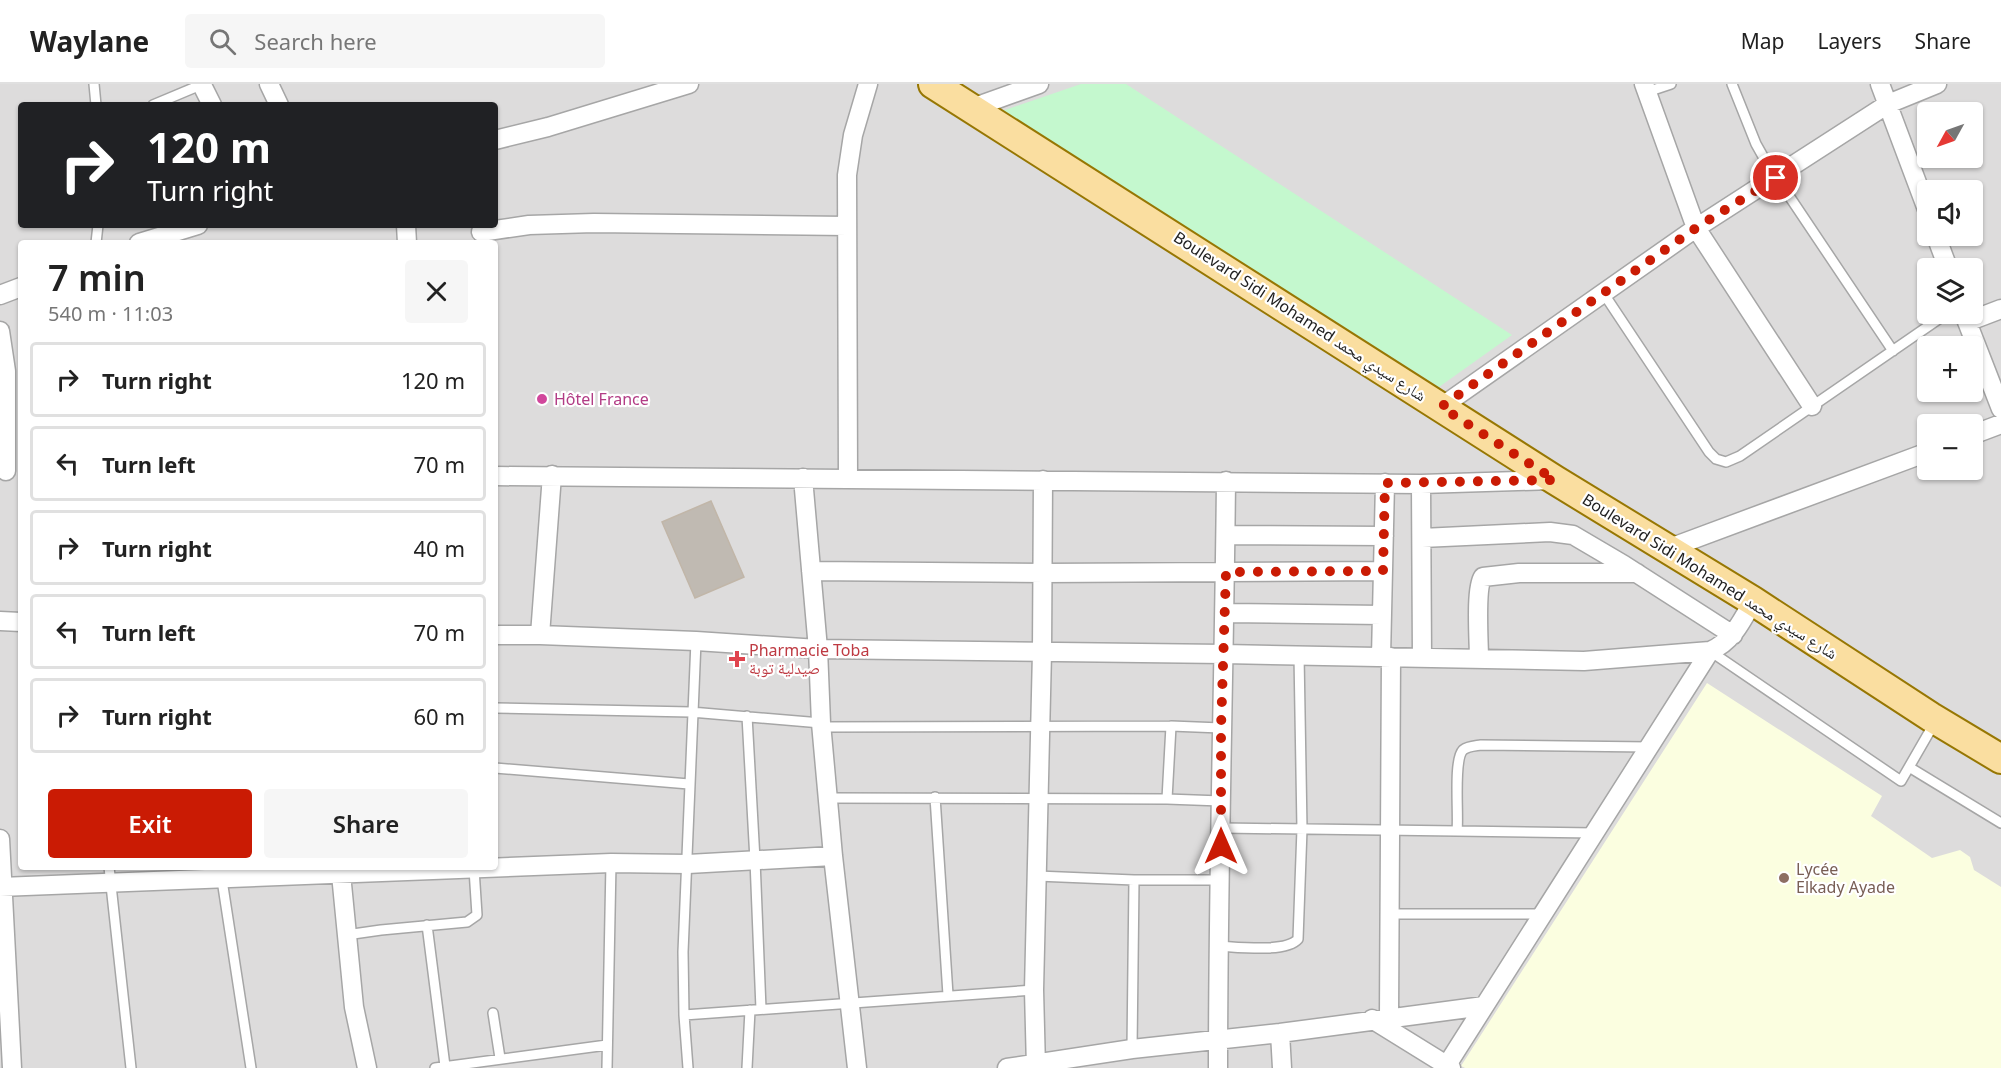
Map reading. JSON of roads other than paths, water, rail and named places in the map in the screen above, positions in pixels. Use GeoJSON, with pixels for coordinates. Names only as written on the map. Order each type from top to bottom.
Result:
{"type":"FeatureCollection","features":[{"type":"Feature","properties":{"kind":"main road","name":"Boulevard Sidi Mohamed شارع سيدي محمد"},"geometry":{"type":"LineString","coordinates":[[933,84],[1555,480],[1753,601],[2001,759]]}},
{"type":"Feature","properties":{"kind":"street"},"geometry":{"type":"LineString","coordinates":[[203,84],[211,102]]}},
{"type":"Feature","properties":{"kind":"street"},"geometry":{"type":"LineString","coordinates":[[269,84],[278,102]]}},
{"type":"Feature","properties":{"kind":"street"},"geometry":{"type":"LineString","coordinates":[[498,139],[548,127],[689,84]]}},
{"type":"Feature","properties":{"kind":"street"},"geometry":{"type":"LineString","coordinates":[[848,479],[848,175],[858,114],[868,84]]}},
{"type":"Feature","properties":{"kind":"street"},"geometry":{"type":"LineString","coordinates":[[972,108],[1039,84]]}},
{"type":"Feature","properties":{"kind":"street"},"geometry":{"type":"LineString","coordinates":[[1880,84],[1917,182]]}},
{"type":"Feature","properties":{"kind":"street"},"geometry":{"type":"LineString","coordinates":[[1441,407],[1696,228],[1888,104],[1937,84]]}},
{"type":"Feature","properties":{"kind":"street"},"geometry":{"type":"LineString","coordinates":[[1645,88],[1696,228],[1812,406]]}},
{"type":"Feature","properties":{"kind":"street"},"geometry":{"type":"LineString","coordinates":[[481,233],[521,225],[594,222],[847,226]]}},
{"type":"Feature","properties":{"kind":"street"},"geometry":{"type":"LineString","coordinates":[[149,240],[188,228]]}},
{"type":"Feature","properties":{"kind":"street"},"geometry":{"type":"LineString","coordinates":[[0,295],[18,288]]}},
{"type":"Feature","properties":{"kind":"street"},"geometry":{"type":"LineString","coordinates":[[1983,314],[2001,309]]}},
{"type":"Feature","properties":{"kind":"street"},"geometry":{"type":"LineString","coordinates":[[1968,324],[2001,409]]}},
{"type":"Feature","properties":{"kind":"street"},"geometry":{"type":"LineString","coordinates":[[0,331],[14,371],[9,471]]}},
{"type":"Feature","properties":{"kind":"street"},"geometry":{"type":"LineString","coordinates":[[1983,431],[2001,424]]}},
{"type":"Feature","properties":{"kind":"street"},"geometry":{"type":"LineString","coordinates":[[1668,549],[1917,456]]}},
{"type":"Feature","properties":{"kind":"street"},"geometry":{"type":"LineString","coordinates":[[540,635],[552,475]]}},
{"type":"Feature","properties":{"kind":"street"},"geometry":{"type":"LineString","coordinates":[[498,476],[1421,484],[1555,480]]}},
{"type":"Feature","properties":{"kind":"street"},"geometry":{"type":"LineString","coordinates":[[803,478],[818,649],[821,725],[857,1068]]}},
{"type":"Feature","properties":{"kind":"street"},"geometry":{"type":"LineString","coordinates":[[1036,1066],[1034,990],[1044,573],[1043,480]]}},
{"type":"Feature","properties":{"kind":"street"},"geometry":{"type":"LineString","coordinates":[[1218,1068],[1226,481]]}},
{"type":"Feature","properties":{"kind":"street"},"geometry":{"type":"LineString","coordinates":[[1380,1018],[1390,914],[1386,657],[1382,615],[1385,483]]}},
{"type":"Feature","properties":{"kind":"street"},"geometry":{"type":"LineString","coordinates":[[1421,484],[1422,658]]}},
{"type":"Feature","properties":{"kind":"street"},"geometry":{"type":"LineString","coordinates":[[1422,538],[1564,532],[1582,538],[1733,635]]}},
{"type":"Feature","properties":{"kind":"street"},"geometry":{"type":"LineString","coordinates":[[1226,535],[1384,536]]}},
{"type":"Feature","properties":{"kind":"street"},"geometry":{"type":"LineString","coordinates":[[811,571],[1044,573],[1383,571]]}},
{"type":"Feature","properties":{"kind":"street"},"geometry":{"type":"LineString","coordinates":[[1479,659],[1479,594],[1483,577],[1519,573],[1637,573]]}},
{"type":"Feature","properties":{"kind":"street"},"geometry":{"type":"LineString","coordinates":[[498,635],[696,641],[818,649],[1584,661],[1710,651],[1718,648],[1733,635],[1753,601]]}},
{"type":"Feature","properties":{"kind":"street"},"geometry":{"type":"LineString","coordinates":[[1224,613],[1382,615]]}},
{"type":"Feature","properties":{"kind":"street"},"geometry":{"type":"LineString","coordinates":[[0,621],[18,622]]}},
{"type":"Feature","properties":{"kind":"street"},"geometry":{"type":"LineString","coordinates":[[1380,1018],[1448,1067],[1710,651]]}},
{"type":"Feature","properties":{"kind":"street"},"geometry":{"type":"LineString","coordinates":[[0,839],[12,1068]]}},
{"type":"Feature","properties":{"kind":"street"},"geometry":{"type":"LineString","coordinates":[[498,867],[611,863],[688,864],[833,856]]}},
{"type":"Feature","properties":{"kind":"street"},"geometry":{"type":"LineString","coordinates":[[2,887],[110,874],[341,874],[428,870]]}},
{"type":"Feature","properties":{"kind":"street"},"geometry":{"type":"LineString","coordinates":[[341,874],[355,1017],[367,1068]]}},
{"type":"Feature","properties":{"kind":"street"},"geometry":{"type":"LineString","coordinates":[[1007,1068],[1036,1066],[1132,1049],[1280,1033],[1380,1018],[1485,1006]]}},
{"type":"Feature","properties":{"kind":"street"},"geometry":{"type":"LineString","coordinates":[[1280,1033],[1282,1068]]}},
{"type":"Feature","properties":{"kind":"lane"},"geometry":{"type":"LineString","coordinates":[[94,84],[96,102]]}},
{"type":"Feature","properties":{"kind":"lane"},"geometry":{"type":"LineString","coordinates":[[160,102],[203,84]]}},
{"type":"Feature","properties":{"kind":"lane"},"geometry":{"type":"LineString","coordinates":[[1645,88],[1671,84]]}},
{"type":"Feature","properties":{"kind":"lane"},"geometry":{"type":"LineString","coordinates":[[1731,84],[1756,144],[1776,178],[1893,351]]}},
{"type":"Feature","properties":{"kind":"lane"},"geometry":{"type":"LineString","coordinates":[[1604,294],[1709,452],[1716,459],[1726,462],[1731,461],[1932,324]]}},
{"type":"Feature","properties":{"kind":"lane"},"geometry":{"type":"LineString","coordinates":[[688,1068],[683,952],[688,864],[691,712],[696,641]]}},
{"type":"Feature","properties":{"kind":"lane"},"geometry":{"type":"LineString","coordinates":[[1710,651],[1901,781],[1937,720]]}},
{"type":"Feature","properties":{"kind":"lane"},"geometry":{"type":"LineString","coordinates":[[1219,946],[1250,948],[1287,946],[1294,944],[1298,939],[1302,829],[1299,655]]}},
{"type":"Feature","properties":{"kind":"lane"},"geometry":{"type":"LineString","coordinates":[[498,708],[691,712],[821,725],[1221,728]]}},
{"type":"Feature","properties":{"kind":"lane"},"geometry":{"type":"LineString","coordinates":[[747,716],[761,1009]]}},
{"type":"Feature","properties":{"kind":"lane"},"geometry":{"type":"LineString","coordinates":[[1167,799],[1171,726]]}},
{"type":"Feature","properties":{"kind":"lane"},"geometry":{"type":"LineString","coordinates":[[1457,831],[1459,756],[1467,748],[1481,746],[1649,747]]}},
{"type":"Feature","properties":{"kind":"lane"},"geometry":{"type":"LineString","coordinates":[[1909,767],[2001,823]]}},
{"type":"Feature","properties":{"kind":"lane"},"geometry":{"type":"LineString","coordinates":[[498,768],[689,784]]}},
{"type":"Feature","properties":{"kind":"lane"},"geometry":{"type":"LineString","coordinates":[[935,797],[948,995]]}},
{"type":"Feature","properties":{"kind":"lane"},"geometry":{"type":"LineString","coordinates":[[828,798],[935,797],[1221,801]]}},
{"type":"Feature","properties":{"kind":"lane"},"geometry":{"type":"LineString","coordinates":[[1222,828],[1594,833]]}},
{"type":"Feature","properties":{"kind":"lane"},"geometry":{"type":"LineString","coordinates":[[607,1068],[611,863]]}},
{"type":"Feature","properties":{"kind":"lane"},"geometry":{"type":"LineString","coordinates":[[346,935],[467,922],[477,915],[471,870]]}},
{"type":"Feature","properties":{"kind":"lane"},"geometry":{"type":"LineString","coordinates":[[221,873],[251,1068]]}},
{"type":"Feature","properties":{"kind":"lane"},"geometry":{"type":"LineString","coordinates":[[110,874],[131,1068]]}},
{"type":"Feature","properties":{"kind":"lane"},"geometry":{"type":"LineString","coordinates":[[1037,876],[1134,880],[1220,880]]}},
{"type":"Feature","properties":{"kind":"lane"},"geometry":{"type":"LineString","coordinates":[[1132,1049],[1134,880]]}},
{"type":"Feature","properties":{"kind":"lane"},"geometry":{"type":"LineString","coordinates":[[1390,914],[1542,915]]}},
{"type":"Feature","properties":{"kind":"lane"},"geometry":{"type":"LineString","coordinates":[[427,925],[440,1067],[607,1045]]}},
{"type":"Feature","properties":{"kind":"lane"},"geometry":{"type":"LineString","coordinates":[[684,1015],[1034,990]]}},
{"type":"Feature","properties":{"kind":"lane"},"geometry":{"type":"LineString","coordinates":[[747,1068],[750,1010]]}},
{"type":"Feature","properties":{"kind":"lane"},"geometry":{"type":"LineString","coordinates":[[493,1013],[500,1058]]}},
{"type":"Feature","properties":{"kind":"place","name":"Hôtel France"},"geometry":{"type":"Point","coordinates":[542,399]}},
{"type":"Feature","properties":{"kind":"place","name":"Pharmacie Toba صيدلية توبة"},"geometry":{"type":"Point","coordinates":[737,659]}},
{"type":"Feature","properties":{"kind":"place","name":"Lycée Elkady Ayade"},"geometry":{"type":"Point","coordinates":[1784,878]}}]}
